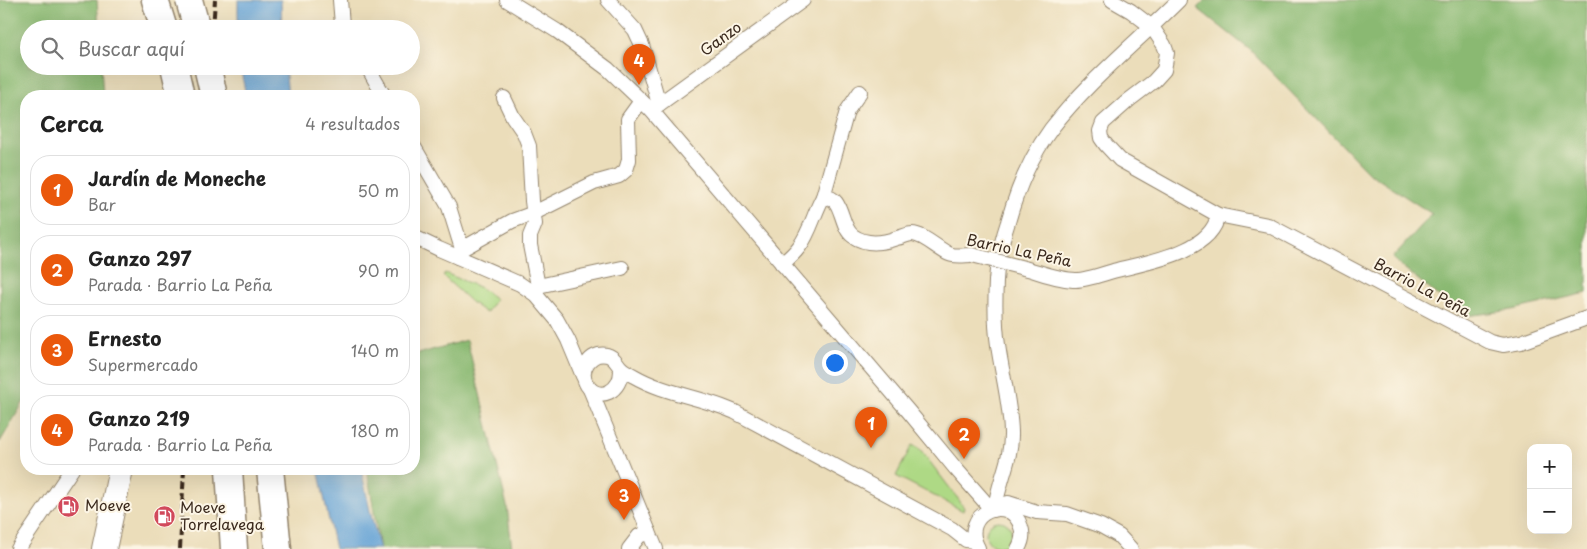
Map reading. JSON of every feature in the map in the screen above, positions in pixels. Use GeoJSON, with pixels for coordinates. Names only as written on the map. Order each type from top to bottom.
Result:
{"type":"FeatureCollection","features":[{"type":"Feature","properties":{"kind":"highway"},"geometry":{"type":"LineString","coordinates":[[155,0],[161,20]]}},
{"type":"Feature","properties":{"kind":"highway"},"geometry":{"type":"LineString","coordinates":[[190,0],[190,20]]}},
{"type":"Feature","properties":{"kind":"highway"},"geometry":{"type":"LineString","coordinates":[[190,0],[195,20]]}},
{"type":"Feature","properties":{"kind":"highway"},"geometry":{"type":"LineString","coordinates":[[176,75],[180,90]]}},
{"type":"Feature","properties":{"kind":"highway"},"geometry":{"type":"LineString","coordinates":[[182,90],[184,75]]}},
{"type":"Feature","properties":{"kind":"highway"},"geometry":{"type":"LineString","coordinates":[[209,75],[213,90]]}},
{"type":"Feature","properties":{"kind":"highway"},"geometry":{"type":"LineString","coordinates":[[104,549],[120,475]]}},
{"type":"Feature","properties":{"kind":"highway"},"geometry":{"type":"LineString","coordinates":[[222,475],[224,549]]}},
{"type":"Feature","properties":{"kind":"highway"},"geometry":{"type":"LineString","coordinates":[[229,475],[234,549]]}},
{"type":"Feature","properties":{"kind":"highway"},"geometry":{"type":"LineString","coordinates":[[262,475],[267,549]]}},
{"type":"Feature","properties":{"kind":"highway"},"geometry":{"type":"LineString","coordinates":[[271,475],[278,549]]}},
{"type":"Feature","properties":{"kind":"street"},"geometry":{"type":"LineString","coordinates":[[340,0],[342,20]]}},
{"type":"Feature","properties":{"kind":"street"},"geometry":{"type":"LineString","coordinates":[[507,0],[557,31],[608,69],[650,105],[782,264],[972,486],[989,521]]}},
{"type":"Feature","properties":{"kind":"street"},"geometry":{"type":"LineString","coordinates":[[608,0],[635,30],[642,45],[650,105]]}},
{"type":"Feature","properties":{"kind":"street","name":"Ganzo"},"geometry":{"type":"LineString","coordinates":[[460,253],[512,221],[534,213],[594,183],[619,176],[626,170],[629,152],[628,118],[650,105],[803,0]]}},
{"type":"Feature","properties":{"kind":"street"},"geometry":{"type":"LineString","coordinates":[[1112,0],[1131,11],[1152,28]]}},
{"type":"Feature","properties":{"kind":"street"},"geometry":{"type":"LineString","coordinates":[[989,521],[1011,451],[1008,393],[998,345],[996,286],[1003,237],[1019,188],[1050,131],[1082,93],[1180,0]]}},
{"type":"Feature","properties":{"kind":"street","name":"Barrio La Peña"},"geometry":{"type":"LineString","coordinates":[[1152,28],[1164,45],[1167,60],[1164,70],[1154,81],[1103,123],[1100,131],[1101,138],[1106,146],[1120,160],[1218,214],[1268,225],[1490,342],[1502,345],[1521,342],[1587,318]]}},
{"type":"Feature","properties":{"kind":"street"},"geometry":{"type":"LineString","coordinates":[[372,75],[381,90]]}},
{"type":"Feature","properties":{"kind":"street"},"geometry":{"type":"LineString","coordinates":[[782,264],[799,248],[805,238],[823,197],[847,111],[860,92]]}},
{"type":"Feature","properties":{"kind":"street"},"geometry":{"type":"LineString","coordinates":[[504,98],[513,118],[524,133],[529,146],[535,224],[530,236],[530,245],[537,291],[568,340],[656,549]]}},
{"type":"Feature","properties":{"kind":"street"},"geometry":{"type":"LineString","coordinates":[[420,156],[449,207],[460,253]]}},
{"type":"Feature","properties":{"kind":"street","name":"Barrio La Peña"},"geometry":{"type":"LineString","coordinates":[[823,197],[833,198],[850,234],[864,241],[887,241],[912,234],[920,236],[951,255],[972,255],[1077,280],[1172,255],[1197,243],[1212,232],[1217,223],[1218,214]]}},
{"type":"Feature","properties":{"kind":"street"},"geometry":{"type":"LineString","coordinates":[[420,239],[460,253],[537,291],[622,268]]}},
{"type":"Feature","properties":{"kind":"street"},"geometry":{"type":"LineString","coordinates":[[568,340],[583,351],[597,355],[607,355],[616,360],[621,369],[622,377],[604,402],[601,417]]}},
{"type":"Feature","properties":{"kind":"street"},"geometry":{"type":"LineString","coordinates":[[597,355],[589,360],[584,369],[587,382],[596,392],[605,393],[615,388],[647,383]]}},
{"type":"Feature","properties":{"kind":"street"},"geometry":{"type":"LineString","coordinates":[[621,369],[647,383],[708,401],[735,412],[952,529],[1037,512],[1067,514],[1101,526],[1118,536],[1131,549]]}},
{"type":"Feature","properties":{"kind":"street"},"geometry":{"type":"LineString","coordinates":[[956,469],[989,521]]}},
{"type":"Feature","properties":{"kind":"street"},"geometry":{"type":"LineString","coordinates":[[18,549],[68,475]]}},
{"type":"Feature","properties":{"kind":"street"},"geometry":{"type":"LineString","coordinates":[[972,486],[988,486],[1004,475]]}},
{"type":"Feature","properties":{"kind":"street"},"geometry":{"type":"LineString","coordinates":[[989,521],[1020,522],[1022,547]]}},
{"type":"Feature","properties":{"kind":"street"},"geometry":{"type":"LineString","coordinates":[[630,549],[638,536],[649,532]]}},
{"type":"Feature","properties":{"kind":"green space"},"geometry":{"type":"Polygon","coordinates":[[[0,0],[97,0],[98,20],[20,20],[20,75],[102,75],[103,90],[20,90],[20,408],[0,442],[0,0]]]}},
{"type":"Feature","properties":{"kind":"green space"},"geometry":{"type":"Polygon","coordinates":[[[1205,0],[1587,0],[1587,293],[1512,310],[1466,316],[1444,301],[1392,258],[1432,214],[1369,173],[1249,49],[1197,8],[1205,0]]]}},
{"type":"Feature","properties":{"kind":"green space"},"geometry":{"type":"Polygon","coordinates":[[[445,273],[481,288],[496,299],[486,313],[443,276],[445,273]]]}},
{"type":"Feature","properties":{"kind":"green space"},"geometry":{"type":"Polygon","coordinates":[[[467,340],[507,506],[512,549],[380,549],[368,475],[420,475],[420,353],[467,340]]]}},
{"type":"Feature","properties":{"kind":"green space"},"geometry":{"type":"Polygon","coordinates":[[[912,445],[920,449],[959,500],[964,508],[963,511],[896,476],[912,445]]]}},
{"type":"Feature","properties":{"kind":"green space"},"geometry":{"type":"Polygon","coordinates":[[[999,521],[1009,524],[1012,534],[1009,544],[999,547],[989,544],[986,534],[989,524],[999,521]]]}},
{"type":"Feature","properties":{"kind":"water"},"geometry":{"type":"Polygon","coordinates":[[[238,0],[281,0],[282,20],[238,20],[238,0]]]}},
{"type":"Feature","properties":{"kind":"water"},"geometry":{"type":"Polygon","coordinates":[[[242,75],[286,75],[287,90],[245,90],[242,75]]]}},
{"type":"Feature","properties":{"kind":"water"},"geometry":{"type":"Polygon","coordinates":[[[319,475],[362,475],[380,549],[335,549],[319,475]]]}},
{"type":"Feature","properties":{"kind":"railway"},"geometry":{"type":"LineString","coordinates":[[214,20],[215,0]]}},
{"type":"Feature","properties":{"kind":"railway"},"geometry":{"type":"LineString","coordinates":[[209,90],[210,75]]}},
{"type":"Feature","properties":{"kind":"railway"},"geometry":{"type":"LineString","coordinates":[[180,549],[184,475]]}},
{"type":"Feature","properties":{"kind":"place","name":"Ganzo 219"},"geometry":{"type":"Point","coordinates":[639,85]}},
{"type":"Feature","properties":{"kind":"place","name":"Jardín de Moneche"},"geometry":{"type":"Point","coordinates":[871,448]}},
{"type":"Feature","properties":{"kind":"place","name":"Ganzo 297"},"geometry":{"type":"Point","coordinates":[964,459]}},
{"type":"Feature","properties":{"kind":"place","name":"Moeve"},"geometry":{"type":"Point","coordinates":[69,506]}},
{"type":"Feature","properties":{"kind":"place","name":"Moeve Torrelavega"},"geometry":{"type":"Point","coordinates":[164,517]}},
{"type":"Feature","properties":{"kind":"place","name":"Ernesto"},"geometry":{"type":"Point","coordinates":[624,520]}}]}
